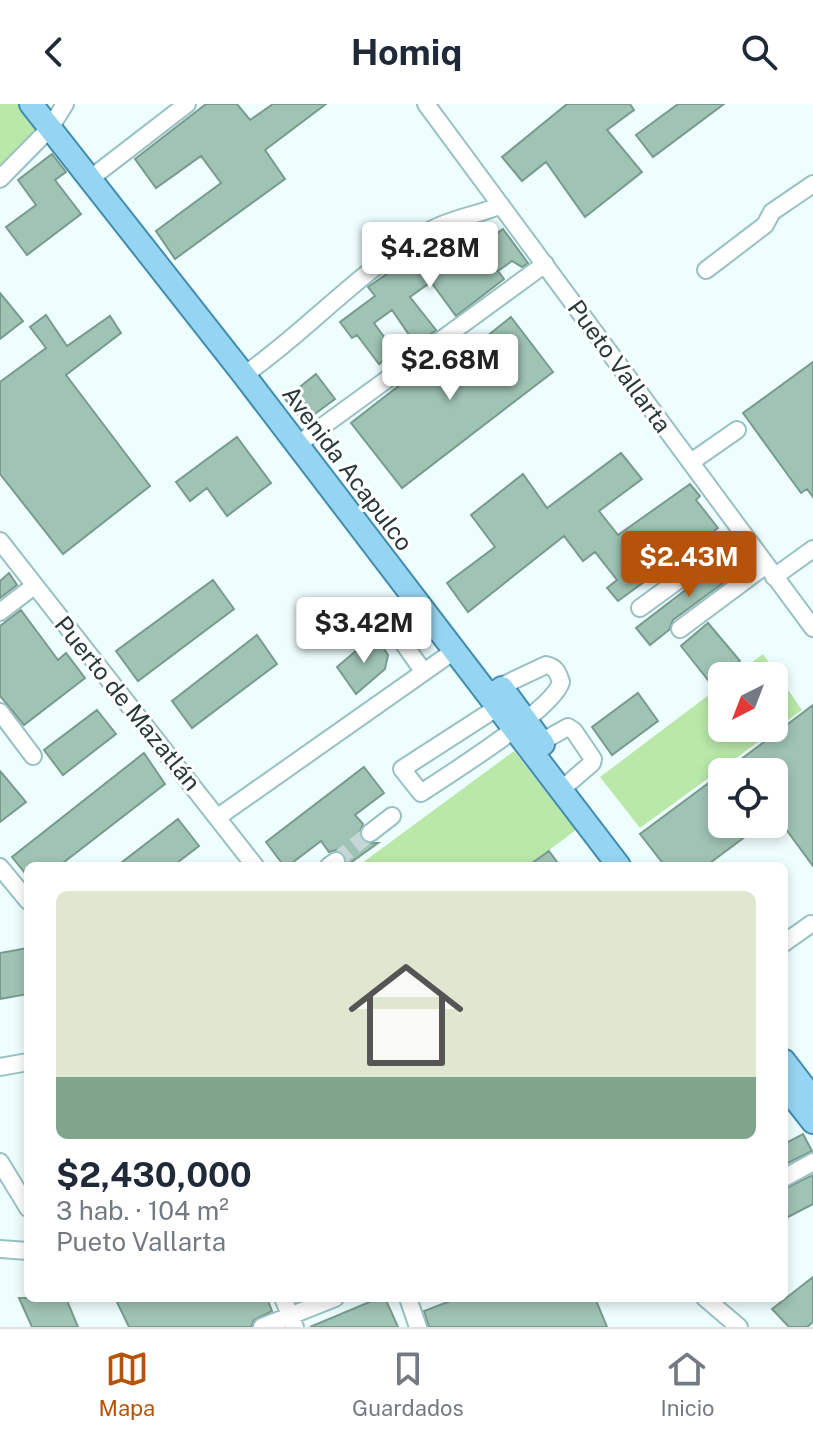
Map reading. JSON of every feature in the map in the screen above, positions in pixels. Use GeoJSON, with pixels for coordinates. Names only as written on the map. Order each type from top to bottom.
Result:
{"type":"FeatureCollection","features":[{"type":"Feature","properties":{"kind":"main road","name":"Avenida Acapulco"},"geometry":{"type":"LineString","coordinates":[[31,104],[55,113],[96,174],[250,371],[496,696]]}},
{"type":"Feature","properties":{"kind":"main road","name":"Avenida Acapulco"},"geometry":{"type":"LineString","coordinates":[[303,441],[454,651],[520,724],[633,862]]}},
{"type":"Feature","properties":{"kind":"main road","name":"Avenida Acapulco"},"geometry":{"type":"LineString","coordinates":[[567,785],[616,862]]}},
{"type":"Feature","properties":{"kind":"main road"},"geometry":{"type":"LineString","coordinates":[[788,1066],[813,1099]]}},
{"type":"Feature","properties":{"kind":"main road"},"geometry":{"type":"LineString","coordinates":[[788,1090],[813,1122]]}},
{"type":"Feature","properties":{"kind":"street"},"geometry":{"type":"LineString","coordinates":[[96,174],[187,104]]}},
{"type":"Feature","properties":{"kind":"street","name":"Pueto Vallarta"},"geometry":{"type":"LineString","coordinates":[[429,105],[813,628]]}},
{"type":"Feature","properties":{"kind":"street"},"geometry":{"type":"LineString","coordinates":[[0,179],[55,113]]}},
{"type":"Feature","properties":{"kind":"street"},"geometry":{"type":"LineString","coordinates":[[706,270],[765,225],[772,212],[813,184]]}},
{"type":"Feature","properties":{"kind":"street"},"geometry":{"type":"LineString","coordinates":[[250,371],[360,277],[433,228],[501,205]]}},
{"type":"Feature","properties":{"kind":"street"},"geometry":{"type":"LineString","coordinates":[[303,441],[545,264]]}},
{"type":"Feature","properties":{"kind":"street"},"geometry":{"type":"LineString","coordinates":[[691,462],[737,430]]}},
{"type":"Feature","properties":{"kind":"street"},"geometry":{"type":"LineString","coordinates":[[640,608],[743,533]]}},
{"type":"Feature","properties":{"kind":"street","name":"Puerto de Mazatlán"},"geometry":{"type":"LineString","coordinates":[[0,541],[252,862]]}},
{"type":"Feature","properties":{"kind":"street"},"geometry":{"type":"LineString","coordinates":[[680,629],[770,571],[813,549]]}},
{"type":"Feature","properties":{"kind":"street"},"geometry":{"type":"LineString","coordinates":[[0,612],[34,586]]}},
{"type":"Feature","properties":{"kind":"street"},"geometry":{"type":"LineString","coordinates":[[417,601],[397,626],[397,634],[423,671]]}},
{"type":"Feature","properties":{"kind":"street"},"geometry":{"type":"LineString","coordinates":[[218,817],[454,651]]}},
{"type":"Feature","properties":{"kind":"street"},"geometry":{"type":"LineString","coordinates":[[546,665],[552,666],[559,673],[561,682],[554,696],[520,724],[421,793],[402,769],[496,696],[546,665]]}},
{"type":"Feature","properties":{"kind":"street"},"geometry":{"type":"LineString","coordinates":[[0,712],[33,756]]}},
{"type":"Feature","properties":{"kind":"street"},"geometry":{"type":"LineString","coordinates":[[536,745],[568,727],[574,731],[593,759],[567,785]]}},
{"type":"Feature","properties":{"kind":"street"},"geometry":{"type":"LineString","coordinates":[[370,833],[392,816]]}},
{"type":"Feature","properties":{"kind":"street"},"geometry":{"type":"LineString","coordinates":[[0,867],[24,896]]}},
{"type":"Feature","properties":{"kind":"street"},"geometry":{"type":"LineString","coordinates":[[788,940],[811,924]]}},
{"type":"Feature","properties":{"kind":"street"},"geometry":{"type":"LineString","coordinates":[[0,1067],[24,1063]]}},
{"type":"Feature","properties":{"kind":"street"},"geometry":{"type":"LineString","coordinates":[[0,1162],[24,1201]]}},
{"type":"Feature","properties":{"kind":"street"},"geometry":{"type":"LineString","coordinates":[[788,1176],[813,1162]]}},
{"type":"Feature","properties":{"kind":"street"},"geometry":{"type":"LineString","coordinates":[[0,1249],[24,1251]]}},
{"type":"Feature","properties":{"kind":"street"},"geometry":{"type":"LineString","coordinates":[[285,1302],[292,1321]]}},
{"type":"Feature","properties":{"kind":"street"},"geometry":{"type":"LineString","coordinates":[[262,1327],[292,1321],[328,1302]]}},
{"type":"Feature","properties":{"kind":"street"},"geometry":{"type":"LineString","coordinates":[[409,1302],[418,1327]]}},
{"type":"Feature","properties":{"kind":"street"},"geometry":{"type":"LineString","coordinates":[[710,1302],[739,1327]]}},
{"type":"Feature","properties":{"kind":"green space"},"geometry":{"type":"Polygon","coordinates":[[[0,104],[22,104],[41,127],[0,168],[0,104]]]}},
{"type":"Feature","properties":{"kind":"green space"},"geometry":{"type":"Polygon","coordinates":[[[763,654],[769,662],[752,662],[763,654]]]}},
{"type":"Feature","properties":{"kind":"green space"},"geometry":{"type":"Polygon","coordinates":[[[788,690],[802,710],[788,720],[788,690]]]}},
{"type":"Feature","properties":{"kind":"green space"},"geometry":{"type":"Polygon","coordinates":[[[708,696],[708,742],[758,742],[736,758],[708,758],[708,778],[640,828],[600,777],[708,696]]]}},
{"type":"Feature","properties":{"kind":"green space"},"geometry":{"type":"Polygon","coordinates":[[[514,751],[576,830],[533,862],[363,862],[514,751]]]}},
{"type":"Feature","properties":{"kind":"building"},"geometry":{"type":"Polygon","coordinates":[[[206,104],[237,104],[250,120],[273,104],[326,104],[265,150],[285,179],[175,259],[156,231],[221,183],[201,156],[156,188],[135,159],[206,104]]]}},
{"type":"Feature","properties":{"kind":"building"},"geometry":{"type":"Polygon","coordinates":[[[567,104],[630,104],[634,110],[607,130],[642,172],[585,217],[546,162],[522,181],[502,157],[567,104]]]}},
{"type":"Feature","properties":{"kind":"building"},"geometry":{"type":"Polygon","coordinates":[[[678,104],[724,104],[653,157],[636,135],[678,104]]]}},
{"type":"Feature","properties":{"kind":"building"},"geometry":{"type":"Polygon","coordinates":[[[52,154],[66,172],[55,180],[81,214],[27,255],[6,227],[36,205],[18,180],[52,154]]]}},
{"type":"Feature","properties":{"kind":"building"},"geometry":{"type":"Polygon","coordinates":[[[503,229],[528,263],[522,267],[512,261],[498,271],[504,279],[456,316],[431,282],[410,297],[436,330],[416,345],[392,310],[374,323],[395,352],[379,364],[357,335],[352,338],[340,322],[375,296],[368,287],[436,240],[456,264],[503,229]]]}},
{"type":"Feature","properties":{"kind":"building"},"geometry":{"type":"Polygon","coordinates":[[[0,293],[23,321],[0,339],[0,293]]]}},
{"type":"Feature","properties":{"kind":"building"},"geometry":{"type":"Polygon","coordinates":[[[46,315],[67,346],[110,316],[121,333],[66,375],[150,486],[63,554],[0,474],[0,382],[46,348],[30,327],[46,315]]]}},
{"type":"Feature","properties":{"kind":"building"},"geometry":{"type":"Polygon","coordinates":[[[511,317],[553,372],[402,488],[351,423],[432,360],[442,372],[511,317]]]}},
{"type":"Feature","properties":{"kind":"building"},"geometry":{"type":"Polygon","coordinates":[[[813,362],[813,497],[807,489],[801,493],[743,413],[813,362]]]}},
{"type":"Feature","properties":{"kind":"building"},"geometry":{"type":"Polygon","coordinates":[[[316,374],[335,399],[304,422],[285,399],[316,374]]]}},
{"type":"Feature","properties":{"kind":"building"},"geometry":{"type":"Polygon","coordinates":[[[237,437],[271,483],[227,516],[207,488],[190,501],[176,482],[237,437]]]}},
{"type":"Feature","properties":{"kind":"building"},"geometry":{"type":"Polygon","coordinates":[[[621,453],[642,479],[599,511],[618,535],[690,484],[700,496],[696,500],[718,528],[618,601],[607,588],[617,580],[595,552],[583,561],[564,536],[468,612],[447,583],[495,547],[471,515],[523,474],[547,508],[621,453]]]}},
{"type":"Feature","properties":{"kind":"building"},"geometry":{"type":"Polygon","coordinates":[[[735,552],[746,566],[673,620],[669,630],[650,645],[636,628],[735,552]]]}},
{"type":"Feature","properties":{"kind":"building"},"geometry":{"type":"Polygon","coordinates":[[[9,573],[17,585],[0,598],[0,581],[9,573]]]}},
{"type":"Feature","properties":{"kind":"building"},"geometry":{"type":"Polygon","coordinates":[[[213,580],[234,609],[138,681],[116,651],[213,580]]]}},
{"type":"Feature","properties":{"kind":"building"},"geometry":{"type":"Polygon","coordinates":[[[21,610],[58,660],[66,653],[85,678],[24,725],[0,696],[0,626],[21,610]]]}},
{"type":"Feature","properties":{"kind":"building"},"geometry":{"type":"Polygon","coordinates":[[[708,623],[740,661],[708,662],[708,680],[681,646],[708,623]]]}},
{"type":"Feature","properties":{"kind":"building"},"geometry":{"type":"Polygon","coordinates":[[[257,635],[277,664],[192,728],[172,701],[257,635]]]}},
{"type":"Feature","properties":{"kind":"building"},"geometry":{"type":"Polygon","coordinates":[[[375,635],[388,655],[385,669],[356,694],[337,667],[375,635]]]}},
{"type":"Feature","properties":{"kind":"building"},"geometry":{"type":"Polygon","coordinates":[[[638,693],[658,721],[612,755],[592,727],[638,693]]]}},
{"type":"Feature","properties":{"kind":"building"},"geometry":{"type":"Polygon","coordinates":[[[813,705],[813,866],[788,832],[788,758],[743,758],[764,742],[788,742],[788,724],[813,705]]]}},
{"type":"Feature","properties":{"kind":"building"},"geometry":{"type":"Polygon","coordinates":[[[97,710],[116,734],[63,775],[44,750],[97,710]]]}},
{"type":"Feature","properties":{"kind":"building"},"geometry":{"type":"Polygon","coordinates":[[[144,753],[165,784],[64,862],[24,862],[24,872],[12,857],[144,753]]]}},
{"type":"Feature","properties":{"kind":"building"},"geometry":{"type":"Polygon","coordinates":[[[364,767],[384,793],[355,815],[363,824],[359,834],[362,840],[378,843],[352,862],[345,862],[344,854],[336,850],[329,852],[321,841],[293,862],[281,862],[266,842],[364,767]]]}},
{"type":"Feature","properties":{"kind":"building"},"geometry":{"type":"Polygon","coordinates":[[[0,771],[26,802],[0,822],[0,771]]]}},
{"type":"Feature","properties":{"kind":"building"},"geometry":{"type":"Polygon","coordinates":[[[708,783],[708,838],[743,838],[711,862],[662,862],[640,834],[708,783]]]}},
{"type":"Feature","properties":{"kind":"building"},"geometry":{"type":"Polygon","coordinates":[[[178,819],[199,846],[178,862],[122,862],[178,819]]]}},
{"type":"Feature","properties":{"kind":"building"},"geometry":{"type":"Polygon","coordinates":[[[549,851],[557,862],[534,862],[549,851]]]}},
{"type":"Feature","properties":{"kind":"building"},"geometry":{"type":"Polygon","coordinates":[[[24,949],[24,995],[0,999],[0,953],[24,949]]]}},
{"type":"Feature","properties":{"kind":"building"},"geometry":{"type":"Polygon","coordinates":[[[803,1134],[812,1151],[788,1163],[788,1142],[803,1134]]]}},
{"type":"Feature","properties":{"kind":"building"},"geometry":{"type":"Polygon","coordinates":[[[813,1175],[813,1204],[788,1217],[788,1187],[813,1175]]]}},
{"type":"Feature","properties":{"kind":"building"},"geometry":{"type":"Polygon","coordinates":[[[813,1277],[813,1322],[807,1327],[789,1327],[772,1309],[781,1302],[788,1302],[788,1297],[813,1277]]]}},
{"type":"Feature","properties":{"kind":"building"},"geometry":{"type":"Polygon","coordinates":[[[19,1298],[24,1298],[24,1302],[68,1302],[78,1327],[32,1327],[19,1298]]]}},
{"type":"Feature","properties":{"kind":"building"},"geometry":{"type":"Polygon","coordinates":[[[117,1302],[269,1302],[272,1311],[254,1320],[251,1327],[129,1327],[117,1302]]]}},
{"type":"Feature","properties":{"kind":"building"},"geometry":{"type":"Polygon","coordinates":[[[369,1302],[387,1302],[398,1327],[310,1327],[369,1302]]]}},
{"type":"Feature","properties":{"kind":"building"},"geometry":{"type":"Polygon","coordinates":[[[448,1302],[597,1302],[607,1327],[429,1327],[424,1311],[448,1302]]]}},
{"type":"Feature","properties":{"kind":"tunnel"},"geometry":{"type":"LineString","coordinates":[[336,861],[370,833]]}}]}
